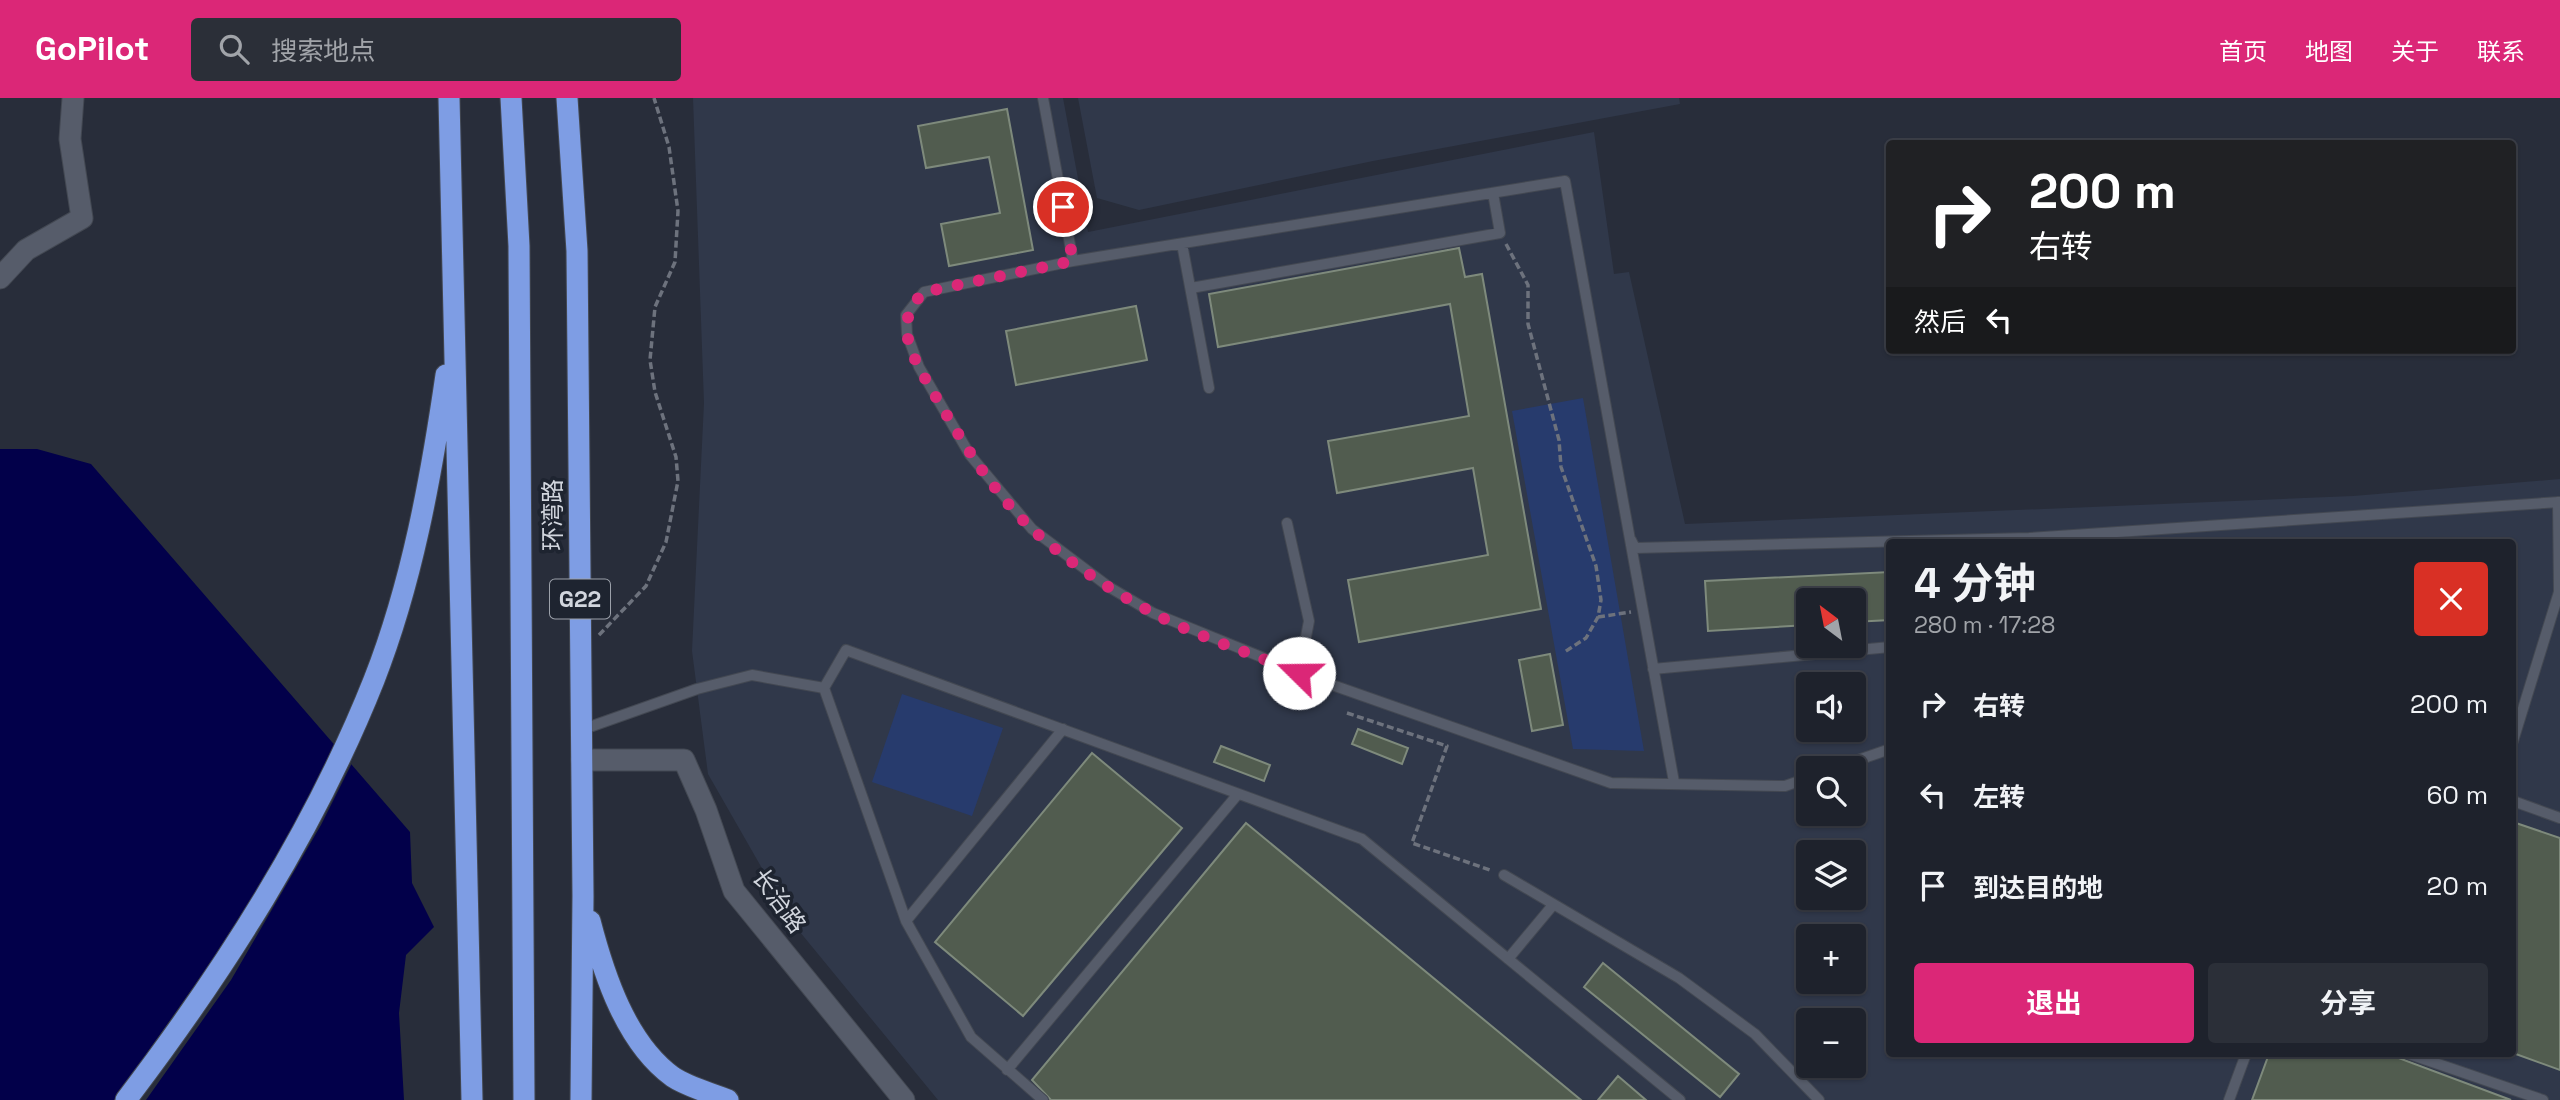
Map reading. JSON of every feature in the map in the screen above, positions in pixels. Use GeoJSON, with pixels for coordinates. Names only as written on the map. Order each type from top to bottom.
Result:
{"type":"FeatureCollection","features":[{"type":"Feature","properties":{"kind":"highway"},"geometry":{"type":"LineString","coordinates":[[449,98],[471,1100]]}},
{"type":"Feature","properties":{"kind":"highway","name":"环湾路"},"geometry":{"type":"LineString","coordinates":[[511,98],[519,246],[524,1100]]}},
{"type":"Feature","properties":{"kind":"highway","name":"环湾路"},"geometry":{"type":"LineString","coordinates":[[572,102],[577,251],[582,730],[581,1100]]}},
{"type":"Feature","properties":{"kind":"highway"},"geometry":{"type":"LineString","coordinates":[[126,1100],[170,1043],[283,867],[334,771],[375,678],[431,480],[455,316]]}},
{"type":"Feature","properties":{"kind":"highway"},"geometry":{"type":"LineString","coordinates":[[583,896],[597,949],[624,1014],[643,1048],[674,1077],[728,1100]]}},
{"type":"Feature","properties":{"kind":"highway"},"geometry":{"type":"LineString","coordinates":[[582,1070],[589,1100]]}},
{"type":"Feature","properties":{"kind":"street"},"geometry":{"type":"LineString","coordinates":[[0,278],[26,250],[82,218],[71,139],[73,98]]}},
{"type":"Feature","properties":{"kind":"street","name":"长治路"},"geometry":{"type":"LineString","coordinates":[[582,760],[684,760],[706,810],[733,891],[904,1100]]}},
{"type":"Feature","properties":{"kind":"lane"},"geometry":{"type":"LineString","coordinates":[[1043,98],[1073,261]]}},
{"type":"Feature","properties":{"kind":"lane"},"geometry":{"type":"LineString","coordinates":[[1674,782],[1565,181],[1073,261],[924,292],[906,315],[907,334],[919,367],[970,454],[1032,529],[1109,587],[1153,613],[1299,673],[1611,783],[1785,786],[1796,782]]}},
{"type":"Feature","properties":{"kind":"lane"},"geometry":{"type":"LineString","coordinates":[[1191,288],[1500,233],[1493,193]]}},
{"type":"Feature","properties":{"kind":"lane"},"geometry":{"type":"LineString","coordinates":[[1182,244],[1209,388]]}},
{"type":"Feature","properties":{"kind":"lane"},"geometry":{"type":"LineString","coordinates":[[2043,539],[2559,502],[2559,592],[2516,731]]}},
{"type":"Feature","properties":{"kind":"lane"},"geometry":{"type":"LineString","coordinates":[[1287,523],[1309,621],[1299,673]]}},
{"type":"Feature","properties":{"kind":"lane"},"geometry":{"type":"LineString","coordinates":[[1629,536],[1635,548],[1886,543]]}},
{"type":"Feature","properties":{"kind":"lane"},"geometry":{"type":"LineString","coordinates":[[2548,629],[2560,628]]}},
{"type":"Feature","properties":{"kind":"lane"},"geometry":{"type":"LineString","coordinates":[[1653,669],[1886,647]]}},
{"type":"Feature","properties":{"kind":"lane"},"geometry":{"type":"LineString","coordinates":[[1043,1100],[971,1037],[906,921],[824,688],[846,650],[1362,839],[1680,1100]]}},
{"type":"Feature","properties":{"kind":"lane"},"geometry":{"type":"LineString","coordinates":[[582,730],[697,689],[752,675],[824,688]]}},
{"type":"Feature","properties":{"kind":"lane"},"geometry":{"type":"LineString","coordinates":[[906,921],[1063,729]]}},
{"type":"Feature","properties":{"kind":"lane"},"geometry":{"type":"LineString","coordinates":[[1866,757],[1886,750]]}},
{"type":"Feature","properties":{"kind":"lane"},"geometry":{"type":"LineString","coordinates":[[1007,1070],[1238,794]]}},
{"type":"Feature","properties":{"kind":"lane"},"geometry":{"type":"LineString","coordinates":[[2516,802],[2560,818]]}},
{"type":"Feature","properties":{"kind":"lane"},"geometry":{"type":"LineString","coordinates":[[1504,875],[1679,978],[1755,1034],[1819,1100]]}},
{"type":"Feature","properties":{"kind":"lane"},"geometry":{"type":"LineString","coordinates":[[1508,959],[1553,905]]}},
{"type":"Feature","properties":{"kind":"lane"},"geometry":{"type":"LineString","coordinates":[[2229,1100],[2245,1057]]}},
{"type":"Feature","properties":{"kind":"lane"},"geometry":{"type":"LineString","coordinates":[[2418,1057],[2543,1100]]}},
{"type":"Feature","properties":{"kind":"path"},"geometry":{"type":"LineString","coordinates":[[580,654],[646,586],[666,542],[678,481],[676,457],[655,392],[650,360],[656,307],[675,262],[678,211],[669,147],[654,98]]}},
{"type":"Feature","properties":{"kind":"path"},"geometry":{"type":"LineString","coordinates":[[1500,233],[1528,285],[1528,324],[1559,440],[1564,479],[1596,566],[1601,600],[1598,617],[1586,638],[1563,653]]}},
{"type":"Feature","properties":{"kind":"path"},"geometry":{"type":"LineString","coordinates":[[1598,617],[1643,610]]}},
{"type":"Feature","properties":{"kind":"path"},"geometry":{"type":"LineString","coordinates":[[1347,713],[1447,746],[1412,843],[1504,875]]}},
{"type":"Feature","properties":{"kind":"shaded area"},"geometry":{"type":"Polygon","coordinates":[[[693,98],[1063,98],[1088,232],[1594,132],[1614,274],[1629,272],[1685,524],[2353,496],[2560,479],[2560,1100],[938,1100],[795,926],[708,774],[692,651],[704,403],[693,98]]]}},
{"type":"Feature","properties":{"kind":"shaded area"},"geometry":{"type":"Polygon","coordinates":[[[1078,98],[1679,98],[1680,104],[1373,161],[1139,210],[1097,198],[1078,98]]]}},
{"type":"Feature","properties":{"kind":"shaded area"},"geometry":{"type":"Polygon","coordinates":[[[1583,398],[1644,751],[1573,749],[1512,411],[1583,398]]]}},
{"type":"Feature","properties":{"kind":"shaded area"},"geometry":{"type":"Polygon","coordinates":[[[0,449],[37,449],[91,464],[410,832],[412,883],[434,927],[406,955],[399,1013],[404,1100],[0,1100],[0,449]]]}},
{"type":"Feature","properties":{"kind":"shaded area"},"geometry":{"type":"Polygon","coordinates":[[[902,694],[1003,728],[972,816],[872,782],[902,694]]]}},
{"type":"Feature","properties":{"kind":"pier"},"geometry":{"type":"Polygon","coordinates":[[[336,741],[353,761],[321,825],[231,980],[146,1100],[114,1100],[208,966],[251,899],[300,815],[336,741]]]}},
{"type":"Feature","properties":{"kind":"building"},"geometry":{"type":"Polygon","coordinates":[[[1007,109],[1033,250],[949,266],[941,224],[1000,213],[989,157],[926,168],[918,126],[1007,109]]]}},
{"type":"Feature","properties":{"kind":"building"},"geometry":{"type":"Polygon","coordinates":[[[1459,248],[1465,277],[1482,274],[1541,609],[1359,642],[1348,580],[1488,555],[1473,468],[1337,493],[1328,441],[1469,416],[1450,304],[1218,347],[1209,294],[1459,248]]]}},
{"type":"Feature","properties":{"kind":"building"},"geometry":{"type":"Polygon","coordinates":[[[1136,306],[1147,360],[1016,385],[1006,331],[1136,306]]]}},
{"type":"Feature","properties":{"kind":"building"},"geometry":{"type":"Polygon","coordinates":[[[1886,572],[1886,620],[1866,621],[1866,588],[1796,588],[1796,626],[1708,631],[1705,581],[1886,572]]]}},
{"type":"Feature","properties":{"kind":"building"},"geometry":{"type":"Polygon","coordinates":[[[1550,654],[1563,725],[1532,731],[1519,660],[1550,654]]]}},
{"type":"Feature","properties":{"kind":"building"},"geometry":{"type":"Polygon","coordinates":[[[1358,729],[1408,748],[1402,764],[1352,744],[1358,729]]]}},
{"type":"Feature","properties":{"kind":"building"},"geometry":{"type":"Polygon","coordinates":[[[1221,746],[1270,765],[1264,781],[1214,762],[1221,746]]]}},
{"type":"Feature","properties":{"kind":"building"},"geometry":{"type":"Polygon","coordinates":[[[1092,753],[1182,828],[1023,1016],[935,942],[1092,753]]]}},
{"type":"Feature","properties":{"kind":"building"},"geometry":{"type":"Polygon","coordinates":[[[1246,823],[1581,1100],[1051,1100],[1032,1080],[1246,823]]]}},
{"type":"Feature","properties":{"kind":"building"},"geometry":{"type":"Polygon","coordinates":[[[2516,823],[2560,838],[2560,1070],[2516,1054],[2516,823]]]}},
{"type":"Feature","properties":{"kind":"building"},"geometry":{"type":"Polygon","coordinates":[[[1603,963],[1739,1074],[1720,1097],[1584,987],[1603,963]]]}},
{"type":"Feature","properties":{"kind":"building"},"geometry":{"type":"Polygon","coordinates":[[[2268,1057],[2396,1057],[2511,1100],[2252,1100],[2268,1057]]]}},
{"type":"Feature","properties":{"kind":"building"},"geometry":{"type":"Polygon","coordinates":[[[1618,1076],[1646,1100],[1598,1100],[1618,1076]]]}},
{"type":"Feature","properties":{"kind":"route"},"geometry":{"type":"LineString","coordinates":[[1063,207],[1073,261],[924,292],[914,301],[906,315],[907,334],[919,367],[970,454],[1032,529],[1109,587],[1153,613],[1299,673]]}}]}
